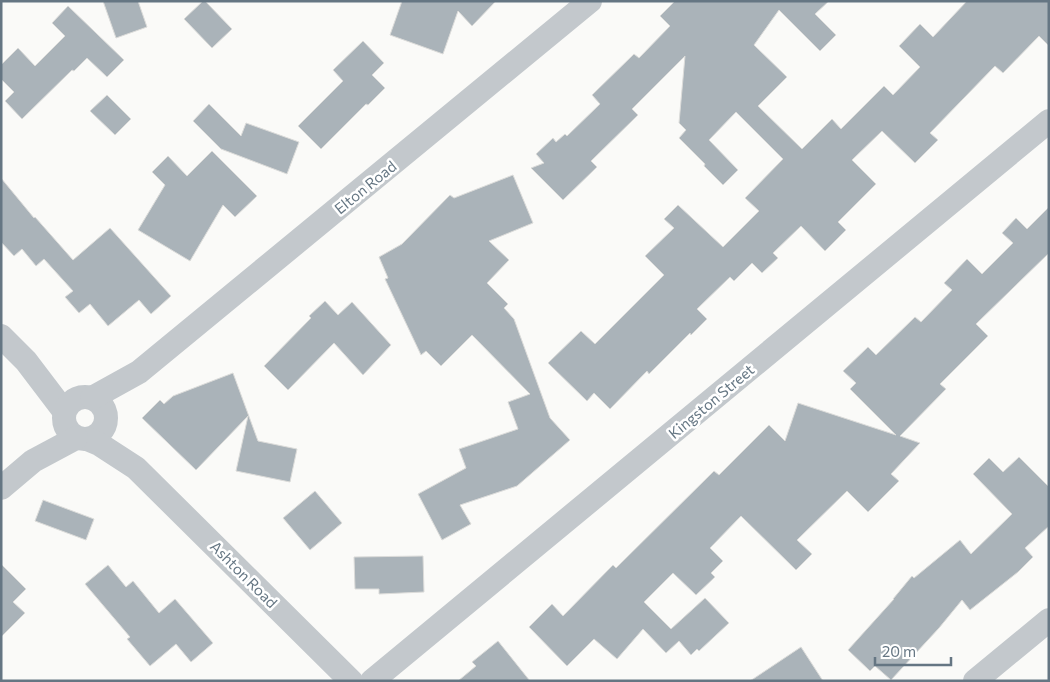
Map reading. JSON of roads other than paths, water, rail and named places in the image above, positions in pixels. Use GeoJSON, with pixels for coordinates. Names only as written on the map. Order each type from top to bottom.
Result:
{"type":"FeatureCollection","features":[{"type":"Feature","properties":{"kind":"street","name":"Elton Road"},"geometry":{"type":"LineString","coordinates":[[33,461],[54,433],[139,372],[590,1]]}},
{"type":"Feature","properties":{"kind":"street","name":"Kingston Street"},"geometry":{"type":"LineString","coordinates":[[372,681],[1049,121]]}},
{"type":"Feature","properties":{"kind":"street","name":"Ashton Road"},"geometry":{"type":"LineString","coordinates":[[1,336],[26,361],[85,409],[136,468],[351,681]]}},
{"type":"Feature","properties":{"kind":"street","name":"Elton Road"},"geometry":{"type":"LineString","coordinates":[[1,488],[33,461],[82,438],[94,437],[100,433],[104,427],[85,409]]}},
{"type":"Feature","properties":{"kind":"street"},"geometry":{"type":"LineString","coordinates":[[82,438],[71,434],[64,424],[85,409]]}},
{"type":"Feature","properties":{"kind":"street","name":"Ashton Road"},"geometry":{"type":"LineString","coordinates":[[82,438],[100,444],[136,468]]}},
{"type":"Feature","properties":{"kind":"street"},"geometry":{"type":"LineString","coordinates":[[975,681],[1049,620]]}}]}
